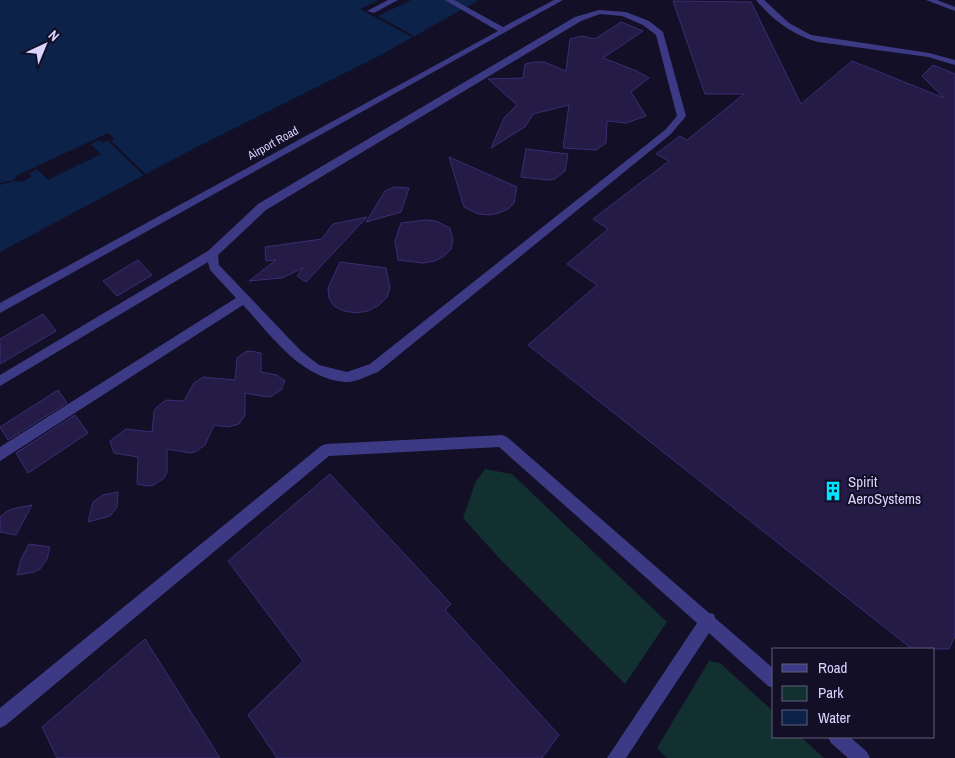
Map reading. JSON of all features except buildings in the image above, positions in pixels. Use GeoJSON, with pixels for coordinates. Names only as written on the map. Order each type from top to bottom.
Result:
{"type":"FeatureCollection","features":[{"type":"Feature","properties":{"kind":"street"},"geometry":{"type":"LineString","coordinates":[[371,11],[394,0]]}},
{"type":"Feature","properties":{"kind":"street"},"geometry":{"type":"LineString","coordinates":[[449,0],[504,31]]}},
{"type":"Feature","properties":{"kind":"street","name":"Airport Road"},"geometry":{"type":"LineString","coordinates":[[0,308],[559,0]]}},
{"type":"Feature","properties":{"kind":"street"},"geometry":{"type":"LineString","coordinates":[[760,0],[790,30],[801,36],[929,55],[955,63]]}},
{"type":"Feature","properties":{"kind":"street"},"geometry":{"type":"LineString","coordinates":[[930,0],[955,9]]}},
{"type":"Feature","properties":{"kind":"street"},"geometry":{"type":"LineString","coordinates":[[0,381],[212,254],[262,207],[578,19],[599,12],[623,14],[646,23],[660,34],[682,116],[668,132],[374,368],[347,377],[316,369],[297,355],[214,267],[212,254]]}},
{"type":"Feature","properties":{"kind":"street"},"geometry":{"type":"LineString","coordinates":[[0,455],[244,299]]}},
{"type":"Feature","properties":{"kind":"street"},"geometry":{"type":"LineString","coordinates":[[0,719],[326,450],[502,441],[772,678]]}},
{"type":"Feature","properties":{"kind":"street"},"geometry":{"type":"LineString","coordinates":[[616,758],[708,620]]}},
{"type":"Feature","properties":{"kind":"street"},"geometry":{"type":"LineString","coordinates":[[838,738],[860,758]]}},
{"type":"Feature","properties":{"kind":"green space"},"geometry":{"type":"Polygon","coordinates":[[[485,469],[512,474],[667,622],[625,684],[500,559],[463,518],[476,481],[485,469]]]}},
{"type":"Feature","properties":{"kind":"green space"},"geometry":{"type":"Polygon","coordinates":[[[709,661],[720,663],[772,710],[772,738],[802,738],[824,758],[667,758],[657,748],[709,661]]]}},
{"type":"Feature","properties":{"kind":"water"},"geometry":{"type":"Polygon","coordinates":[[[0,0],[479,0],[379,56],[191,150],[0,252],[0,0]]]}},
{"type":"Feature","properties":{"kind":"pier"},"geometry":{"type":"Polygon","coordinates":[[[379,0],[411,0],[378,16],[414,36],[412,37],[360,9],[379,0]]]}},
{"type":"Feature","properties":{"kind":"pier"},"geometry":{"type":"Polygon","coordinates":[[[106,134],[114,138],[111,141],[146,174],[144,176],[108,141],[103,143],[99,140],[91,144],[101,154],[48,180],[37,169],[30,173],[31,177],[22,182],[15,181],[0,185],[0,183],[14,180],[16,176],[106,134]]]}},
{"type":"Feature","properties":{"kind":"place","name":"Spirit AeroSystems"},"geometry":{"type":"Point","coordinates":[833,491]}}]}
